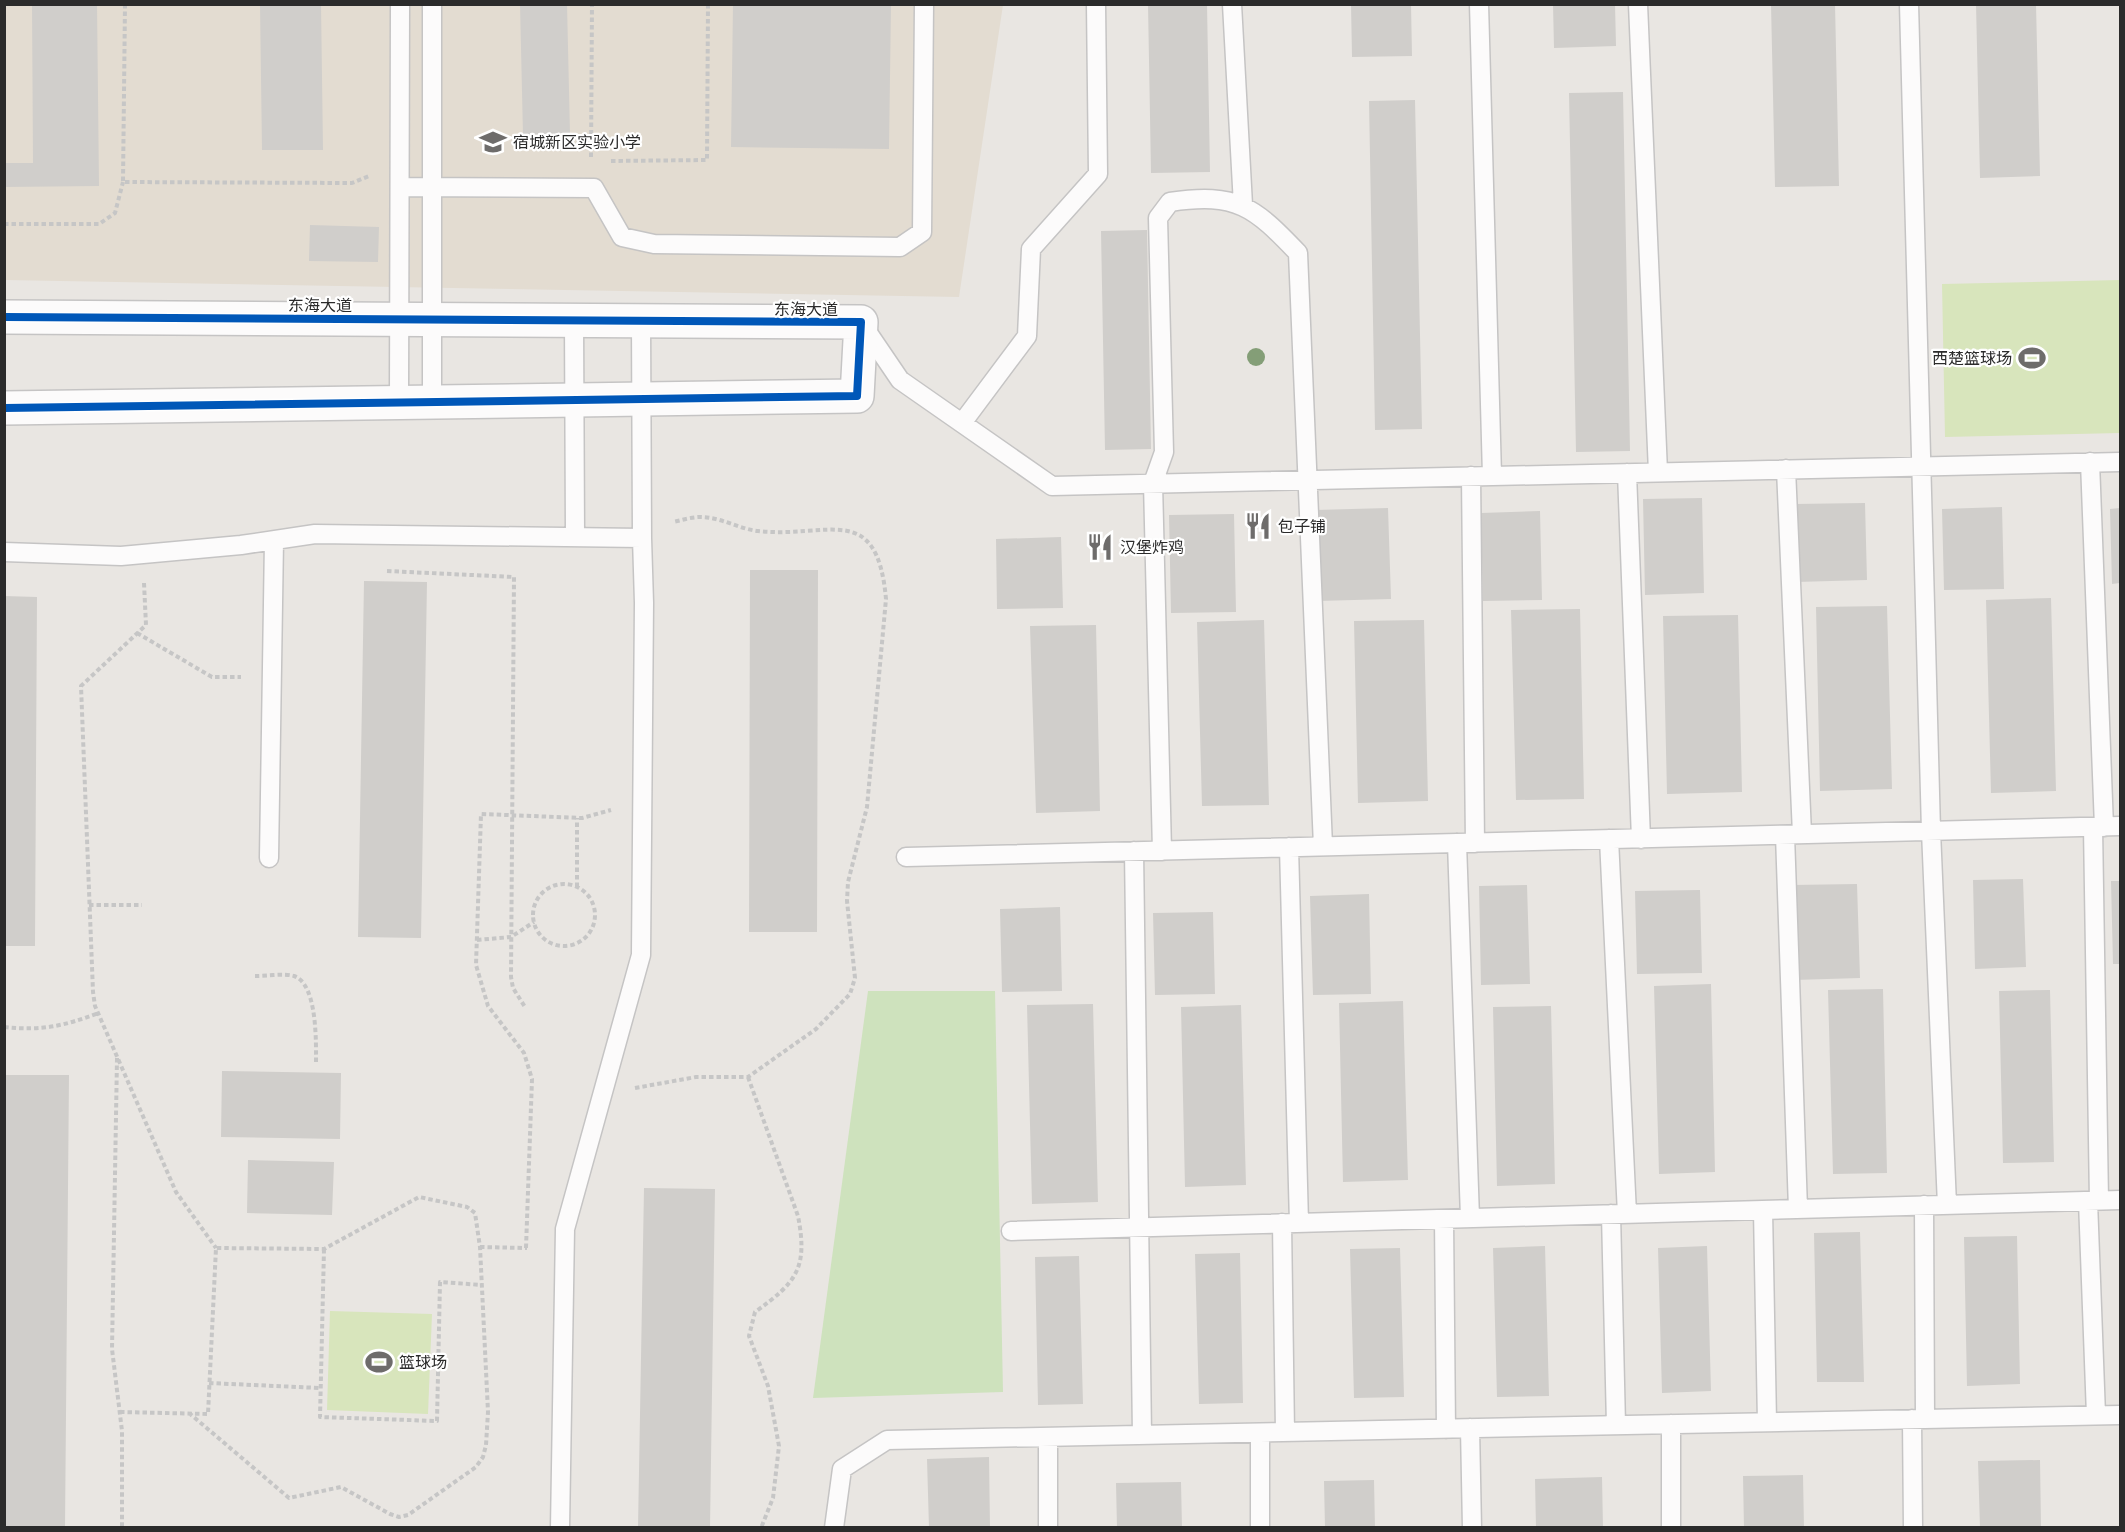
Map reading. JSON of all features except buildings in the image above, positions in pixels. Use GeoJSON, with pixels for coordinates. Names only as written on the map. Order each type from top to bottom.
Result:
{"type":"FeatureCollection","features":[{"type":"Feature","properties":{"kind":"street","name":"东海大道"},"geometry":{"type":"LineString","coordinates":[[4,316],[861,322],[857,396],[4,408]]}},
{"type":"Feature","properties":{"kind":"lane"},"geometry":{"type":"LineString","coordinates":[[399,401],[400,4]]}},
{"type":"Feature","properties":{"kind":"lane"},"geometry":{"type":"LineString","coordinates":[[432,4],[432,401]]}},
{"type":"Feature","properties":{"kind":"lane"},"geometry":{"type":"LineString","coordinates":[[400,187],[594,188],[622,237],[654,244],[900,247],[922,232],[924,4]]}},
{"type":"Feature","properties":{"kind":"lane"},"geometry":{"type":"LineString","coordinates":[[962,423],[1027,336],[1031,249],[1098,174],[1096,4]]}},
{"type":"Feature","properties":{"kind":"lane"},"geometry":{"type":"LineString","coordinates":[[1232,4],[1243,205]]}},
{"type":"Feature","properties":{"kind":"lane"},"geometry":{"type":"LineString","coordinates":[[1479,4],[1492,476]]}},
{"type":"Feature","properties":{"kind":"lane"},"geometry":{"type":"LineString","coordinates":[[1638,4],[1658,472]]}},
{"type":"Feature","properties":{"kind":"lane"},"geometry":{"type":"LineString","coordinates":[[1909,4],[1931,831],[1947,1205]]}},
{"type":"Feature","properties":{"kind":"lane"},"geometry":{"type":"LineString","coordinates":[[1162,850],[1153,483],[1164,452],[1158,218],[1170,202],[1202,198],[1243,205],[1266,220],[1298,253],[1323,846]]}},
{"type":"Feature","properties":{"kind":"lane"},"geometry":{"type":"LineString","coordinates":[[574,321],[575,536]]}},
{"type":"Feature","properties":{"kind":"lane"},"geometry":{"type":"LineString","coordinates":[[560,1527],[565,1229],[641,955],[644,603],[640,321]]}},
{"type":"Feature","properties":{"kind":"lane"},"geometry":{"type":"LineString","coordinates":[[861,322],[900,380],[1052,486],[2121,462]]}},
{"type":"Feature","properties":{"kind":"lane"},"geometry":{"type":"LineString","coordinates":[[2090,462],[2106,827],[2094,1201],[2096,1415]]}},
{"type":"Feature","properties":{"kind":"lane"},"geometry":{"type":"LineString","coordinates":[[1786,469],[1798,1209]]}},
{"type":"Feature","properties":{"kind":"lane"},"geometry":{"type":"LineString","coordinates":[[1627,473],[1641,838]]}},
{"type":"Feature","properties":{"kind":"lane"},"geometry":{"type":"LineString","coordinates":[[1470,1218],[1466,843],[1472,476]]}},
{"type":"Feature","properties":{"kind":"lane"},"geometry":{"type":"LineString","coordinates":[[4,552],[121,556],[315,534],[575,536],[642,530]]}},
{"type":"Feature","properties":{"kind":"lane"},"geometry":{"type":"LineString","coordinates":[[269,858],[274,540]]}},
{"type":"Feature","properties":{"kind":"lane"},"geometry":{"type":"LineString","coordinates":[[906,856],[2106,827]]}},
{"type":"Feature","properties":{"kind":"lane"},"geometry":{"type":"LineString","coordinates":[[1609,839],[1619,1214],[1616,1425]]}},
{"type":"Feature","properties":{"kind":"lane"},"geometry":{"type":"LineString","coordinates":[[1285,1432],[1290,1223],[1289,847]]}},
{"type":"Feature","properties":{"kind":"lane"},"geometry":{"type":"LineString","coordinates":[[1134,851],[1142,1435]]}},
{"type":"Feature","properties":{"kind":"lane"},"geometry":{"type":"LineString","coordinates":[[1011,1231],[2121,1200]]}},
{"type":"Feature","properties":{"kind":"lane"},"geometry":{"type":"LineString","coordinates":[[1913,1527],[1924,1205]]}},
{"type":"Feature","properties":{"kind":"lane"},"geometry":{"type":"LineString","coordinates":[[1763,1210],[1767,1422]]}},
{"type":"Feature","properties":{"kind":"lane"},"geometry":{"type":"LineString","coordinates":[[1444,1219],[1446,1429]]}},
{"type":"Feature","properties":{"kind":"lane"},"geometry":{"type":"LineString","coordinates":[[834,1527],[842,1469],[887,1440],[2121,1414]]}},
{"type":"Feature","properties":{"kind":"lane"},"geometry":{"type":"LineString","coordinates":[[1671,1424],[1671,1527]]}},
{"type":"Feature","properties":{"kind":"lane"},"geometry":{"type":"LineString","coordinates":[[1470,1428],[1472,1527]]}},
{"type":"Feature","properties":{"kind":"lane"},"geometry":{"type":"LineString","coordinates":[[1260,1432],[1260,1527]]}},
{"type":"Feature","properties":{"kind":"lane"},"geometry":{"type":"LineString","coordinates":[[1048,1437],[1048,1527]]}},
{"type":"Feature","properties":{"kind":"path"},"geometry":{"type":"LineString","coordinates":[[4,224],[99,224],[116,213],[123,182],[125,4]]}},
{"type":"Feature","properties":{"kind":"path"},"geometry":{"type":"LineString","coordinates":[[591,161],[592,4]]}},
{"type":"Feature","properties":{"kind":"path"},"geometry":{"type":"LineString","coordinates":[[603,161],[707,160],[708,4]]}},
{"type":"Feature","properties":{"kind":"path"},"geometry":{"type":"LineString","coordinates":[[123,182],[352,183],[399,163]]}},
{"type":"Feature","properties":{"kind":"path"},"geometry":{"type":"LineString","coordinates":[[605,1084],[637,1088],[696,1077],[748,1077],[816,1029],[850,994],[855,978],[847,901],[848,882],[867,807],[886,599],[884,573],[876,550],[863,537],[849,530],[758,531],[699,517],[642,530]]}},
{"type":"Feature","properties":{"kind":"path"},"geometry":{"type":"LineString","coordinates":[[120,1412],[208,1414],[216,1248],[176,1192],[99,1013],[93,992],[81,686],[146,625],[142,554]]}},
{"type":"Feature","properties":{"kind":"path"},"geometry":{"type":"LineString","coordinates":[[387,571],[514,577],[511,977],[513,988],[525,1007]]}},
{"type":"Feature","properties":{"kind":"path"},"geometry":{"type":"LineString","coordinates":[[137,633],[212,677],[272,678]]}},
{"type":"Feature","properties":{"kind":"path"},"geometry":{"type":"LineString","coordinates":[[526,1248],[532,1079],[524,1053],[488,1006],[476,965],[481,814],[578,818],[615,810],[642,811]]}},
{"type":"Feature","properties":{"kind":"path"},"geometry":{"type":"LineString","coordinates":[[577,887],[578,818]]}},
{"type":"Feature","properties":{"kind":"path"},"geometry":{"type":"LineString","coordinates":[[568,884],[577,887],[586,893],[595,911],[591,931],[575,944],[554,944],[545,940],[534,922],[536,902],[549,888],[568,884]]}},
{"type":"Feature","properties":{"kind":"path"},"geometry":{"type":"LineString","coordinates":[[89,905],[142,905]]}},
{"type":"Feature","properties":{"kind":"path"},"geometry":{"type":"LineString","coordinates":[[477,940],[511,937],[534,922]]}},
{"type":"Feature","properties":{"kind":"path"},"geometry":{"type":"LineString","coordinates":[[255,976],[294,976],[303,983],[312,1004],[316,1065]]}},
{"type":"Feature","properties":{"kind":"path"},"geometry":{"type":"LineString","coordinates":[[4,1027],[36,1030],[62,1026],[99,1013]]}},
{"type":"Feature","properties":{"kind":"path"},"geometry":{"type":"LineString","coordinates":[[117,1056],[112,1349],[122,1431],[122,1527]]}},
{"type":"Feature","properties":{"kind":"path"},"geometry":{"type":"LineString","coordinates":[[748,1077],[798,1216],[802,1238],[802,1260],[792,1281],[780,1295],[755,1312],[749,1336],[768,1386],[779,1446],[773,1498],[761,1527]]}},
{"type":"Feature","properties":{"kind":"path"},"geometry":{"type":"LineString","coordinates":[[189,1413],[289,1497],[341,1487],[390,1514],[408,1515],[476,1467],[483,1457],[488,1412],[480,1247],[475,1213],[467,1207],[419,1197],[324,1249],[216,1248]]}},
{"type":"Feature","properties":{"kind":"path"},"geometry":{"type":"LineString","coordinates":[[480,1247],[564,1249]]}},
{"type":"Feature","properties":{"kind":"path"},"geometry":{"type":"LineString","coordinates":[[324,1249],[320,1417],[437,1421],[440,1282],[482,1285]]}},
{"type":"Feature","properties":{"kind":"path"},"geometry":{"type":"LineString","coordinates":[[209,1383],[320,1388]]}},
{"type":"Feature","properties":{"kind":"shaded area","name":"宿城新区实验小学"},"geometry":{"type":"Polygon","coordinates":[[[5,5],[1003,5],[959,297],[5,280],[5,5]]]}},
{"type":"Feature","properties":{"kind":"green space","name":"西楚篮球场"},"geometry":{"type":"Polygon","coordinates":[[[2120,280],[2120,433],[1945,437],[1942,284],[2120,280]]]}},
{"type":"Feature","properties":{"kind":"green space"},"geometry":{"type":"Polygon","coordinates":[[[868,991],[995,991],[1003,1392],[813,1398],[868,991]]]}},
{"type":"Feature","properties":{"kind":"green space","name":"篮球场"},"geometry":{"type":"Polygon","coordinates":[[[330,1311],[432,1314],[428,1414],[327,1410],[330,1311]]]}},
{"type":"Feature","properties":{"kind":"cycle path"},"geometry":{"type":"LineString","coordinates":[[4,317],[861,322],[857,396],[4,408]]}},
{"type":"Feature","properties":{"kind":"place","name":"宿城新区实验小学"},"geometry":{"type":"Point","coordinates":[493,142]}},
{"type":"Feature","properties":{"kind":"place","name":"西楚篮球场"},"geometry":{"type":"Point","coordinates":[2032,358]}},
{"type":"Feature","properties":{"kind":"place","name":"包子铺"},"geometry":{"type":"Point","coordinates":[1258,526]}},
{"type":"Feature","properties":{"kind":"place","name":"汉堡炸鸡"},"geometry":{"type":"Point","coordinates":[1100,547]}},
{"type":"Feature","properties":{"kind":"place","name":"篮球场"},"geometry":{"type":"Point","coordinates":[379,1362]}}]}
